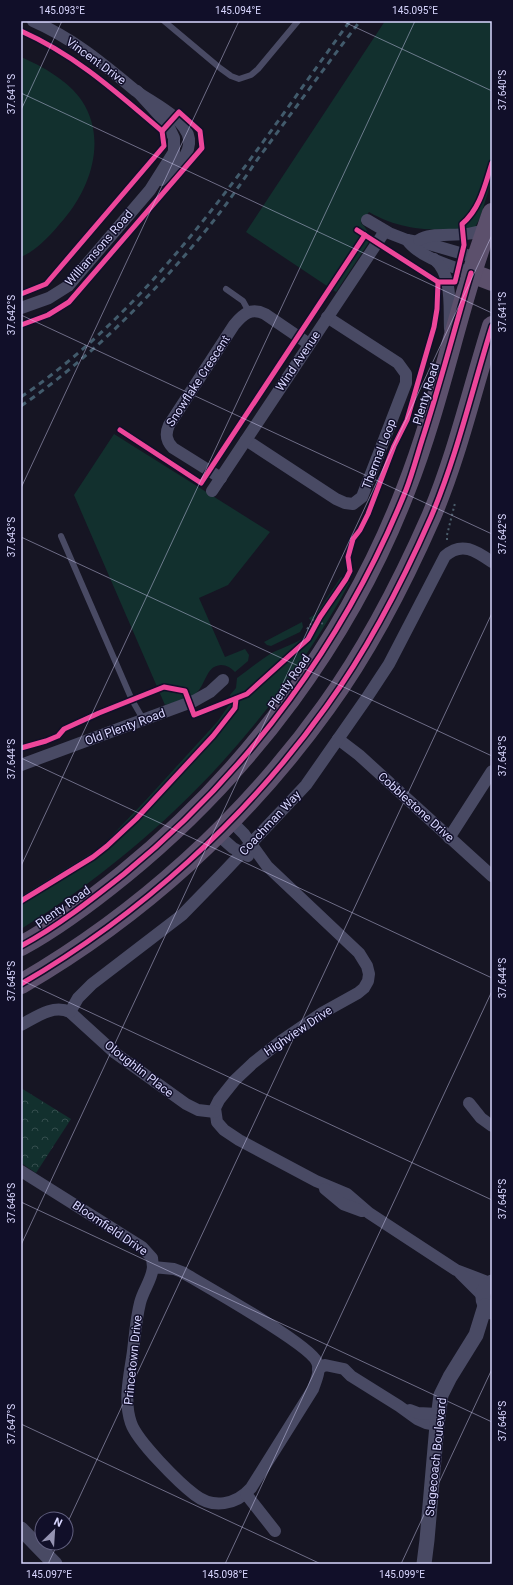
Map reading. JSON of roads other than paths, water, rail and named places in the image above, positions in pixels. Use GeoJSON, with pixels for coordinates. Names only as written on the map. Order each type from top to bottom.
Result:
{"type":"FeatureCollection","features":[{"type":"Feature","properties":{"kind":"highway","name":"Plenty Road"},"geometry":{"type":"LineString","coordinates":[[21,946],[75,912],[143,859],[175,830],[234,770],[297,690],[356,595],[381,546],[406,489],[452,342],[480,265],[490,220]]}},
{"type":"Feature","properties":{"kind":"highway"},"geometry":{"type":"LineString","coordinates":[[480,265],[492,281]]}},
{"type":"Feature","properties":{"kind":"highway"},"geometry":{"type":"LineString","coordinates":[[21,984],[87,942],[124,915],[171,877],[231,821],[280,765],[327,706],[363,651],[414,554],[436,502],[455,450],[492,326]]}},
{"type":"Feature","properties":{"kind":"street","name":"Vincent Drive"},"geometry":{"type":"LineString","coordinates":[[33,21],[87,51],[137,91],[175,118],[182,125],[189,140]]}},
{"type":"Feature","properties":{"kind":"street","name":"Vincent Drive"},"geometry":{"type":"LineString","coordinates":[[137,91],[168,125],[174,138]]}},
{"type":"Feature","properties":{"kind":"street","name":"Williamsons Road"},"geometry":{"type":"LineString","coordinates":[[150,190],[174,152],[174,138]]}},
{"type":"Feature","properties":{"kind":"street","name":"Williamsons Road"},"geometry":{"type":"LineString","coordinates":[[21,308],[49,298],[68,286],[150,190],[178,165],[188,152],[189,140]]}},
{"type":"Feature","properties":{"kind":"street"},"geometry":{"type":"LineString","coordinates":[[367,220],[385,231],[480,265]]}},
{"type":"Feature","properties":{"kind":"street"},"geometry":{"type":"LineString","coordinates":[[413,241],[428,236],[474,233],[490,220]]}},
{"type":"Feature","properties":{"kind":"street","name":"Wind Avenue"},"geometry":{"type":"LineString","coordinates":[[212,491],[385,231]]}},
{"type":"Feature","properties":{"kind":"street"},"geometry":{"type":"LineString","coordinates":[[413,241],[417,250],[434,259],[443,267],[447,279],[450,335],[452,342]]}},
{"type":"Feature","properties":{"kind":"street"},"geometry":{"type":"LineString","coordinates":[[434,259],[480,265]]}},
{"type":"Feature","properties":{"kind":"street"},"geometry":{"type":"LineString","coordinates":[[249,312],[261,312],[309,344]]}},
{"type":"Feature","properties":{"kind":"street","name":"Snowflake Crescent"},"geometry":{"type":"LineString","coordinates":[[221,478],[173,448],[167,440],[166,433],[169,425],[234,325],[243,315],[249,312]]}},
{"type":"Feature","properties":{"kind":"street","name":"Thermal Loop"},"geometry":{"type":"LineString","coordinates":[[246,440],[336,499],[353,504],[362,497],[406,383],[406,374],[398,363],[327,317]]}},
{"type":"Feature","properties":{"kind":"street","name":"Coachman Way"},"geometry":{"type":"LineString","coordinates":[[70,1012],[78,998],[92,984],[182,916],[306,785],[389,664],[445,556],[452,550],[461,548],[478,553],[492,562]]}},
{"type":"Feature","properties":{"kind":"street","name":"Old Plenty Road"},"geometry":{"type":"LineString","coordinates":[[21,765],[143,719],[194,702],[210,692],[223,680]]}},
{"type":"Feature","properties":{"kind":"street","name":"Cobblestone Drive"},"geometry":{"type":"LineString","coordinates":[[338,739],[359,755],[492,876]]}},
{"type":"Feature","properties":{"kind":"street"},"geometry":{"type":"LineString","coordinates":[[449,838],[492,771]]}},
{"type":"Feature","properties":{"kind":"street","name":"Highview Drive"},"geometry":{"type":"LineString","coordinates":[[215,1112],[216,1105],[222,1095],[253,1063],[281,1041],[322,1013],[358,993],[366,985],[369,978],[368,966],[359,953],[267,866],[244,834],[231,821]]}},
{"type":"Feature","properties":{"kind":"street","name":"Highview Drive"},"geometry":{"type":"LineString","coordinates":[[216,834],[233,848],[267,866]]}},
{"type":"Feature","properties":{"kind":"street"},"geometry":{"type":"LineString","coordinates":[[21,1024],[48,1011],[60,1009],[70,1012]]}},
{"type":"Feature","properties":{"kind":"street","name":"Oloughlin Place"},"geometry":{"type":"LineString","coordinates":[[70,1012],[115,1053],[186,1104],[198,1110],[215,1112]]}},
{"type":"Feature","properties":{"kind":"street"},"geometry":{"type":"LineString","coordinates":[[469,1104],[481,1118],[492,1126]]}},
{"type":"Feature","properties":{"kind":"street"},"geometry":{"type":"LineString","coordinates":[[215,1112],[219,1126],[230,1135],[316,1181],[343,1204],[369,1213],[456,1270],[491,1282]]}},
{"type":"Feature","properties":{"kind":"street","name":"Bloomfield Drive"},"geometry":{"type":"LineString","coordinates":[[21,1171],[149,1252],[152,1258],[153,1266],[174,1268],[182,1272],[297,1343],[315,1359],[323,1369]]}},
{"type":"Feature","properties":{"kind":"street","name":"Princetown Drive"},"geometry":{"type":"LineString","coordinates":[[153,1266],[152,1275],[142,1295],[137,1315],[128,1392],[128,1414],[131,1424],[141,1441],[199,1499],[207,1502],[226,1504],[236,1501],[252,1488],[313,1389],[318,1374],[323,1369]]}},
{"type":"Feature","properties":{"kind":"street"},"geometry":{"type":"LineString","coordinates":[[456,1270],[487,1305]]}},
{"type":"Feature","properties":{"kind":"street","name":"Stagecoach Boulevard"},"geometry":{"type":"LineString","coordinates":[[424,1564],[428,1540],[438,1420],[442,1395],[445,1386],[476,1335],[487,1305],[484,1291],[491,1282]]}},
{"type":"Feature","properties":{"kind":"street","name":"Stagecoach Boulevard"},"geometry":{"type":"LineString","coordinates":[[476,1335],[492,1321]]}},
{"type":"Feature","properties":{"kind":"street"},"geometry":{"type":"LineString","coordinates":[[323,1369],[351,1376],[400,1406],[438,1420]]}},
{"type":"Feature","properties":{"kind":"street"},"geometry":{"type":"LineString","coordinates":[[246,1494],[275,1531]]}},
{"type":"Feature","properties":{"kind":"street"},"geometry":{"type":"LineString","coordinates":[[21,1529],[55,1564]]}},
{"type":"Feature","properties":{"kind":"lane"},"geometry":{"type":"LineString","coordinates":[[164,21],[230,76],[239,79],[251,75],[258,69],[298,21]]}},
{"type":"Feature","properties":{"kind":"lane"},"geometry":{"type":"LineString","coordinates":[[226,289],[243,301],[249,312]]}},
{"type":"Feature","properties":{"kind":"lane"},"geometry":{"type":"LineString","coordinates":[[62,536],[132,700],[143,719]]}},
{"type":"Feature","properties":{"kind":"railway"},"geometry":{"type":"LineString","coordinates":[[21,397],[71,359],[117,317],[160,272],[201,224],[239,174],[350,21]]}},
{"type":"Feature","properties":{"kind":"railway"},"geometry":{"type":"LineString","coordinates":[[21,406],[47,387],[98,345],[169,274],[223,209],[257,160],[360,21]]}}]}
